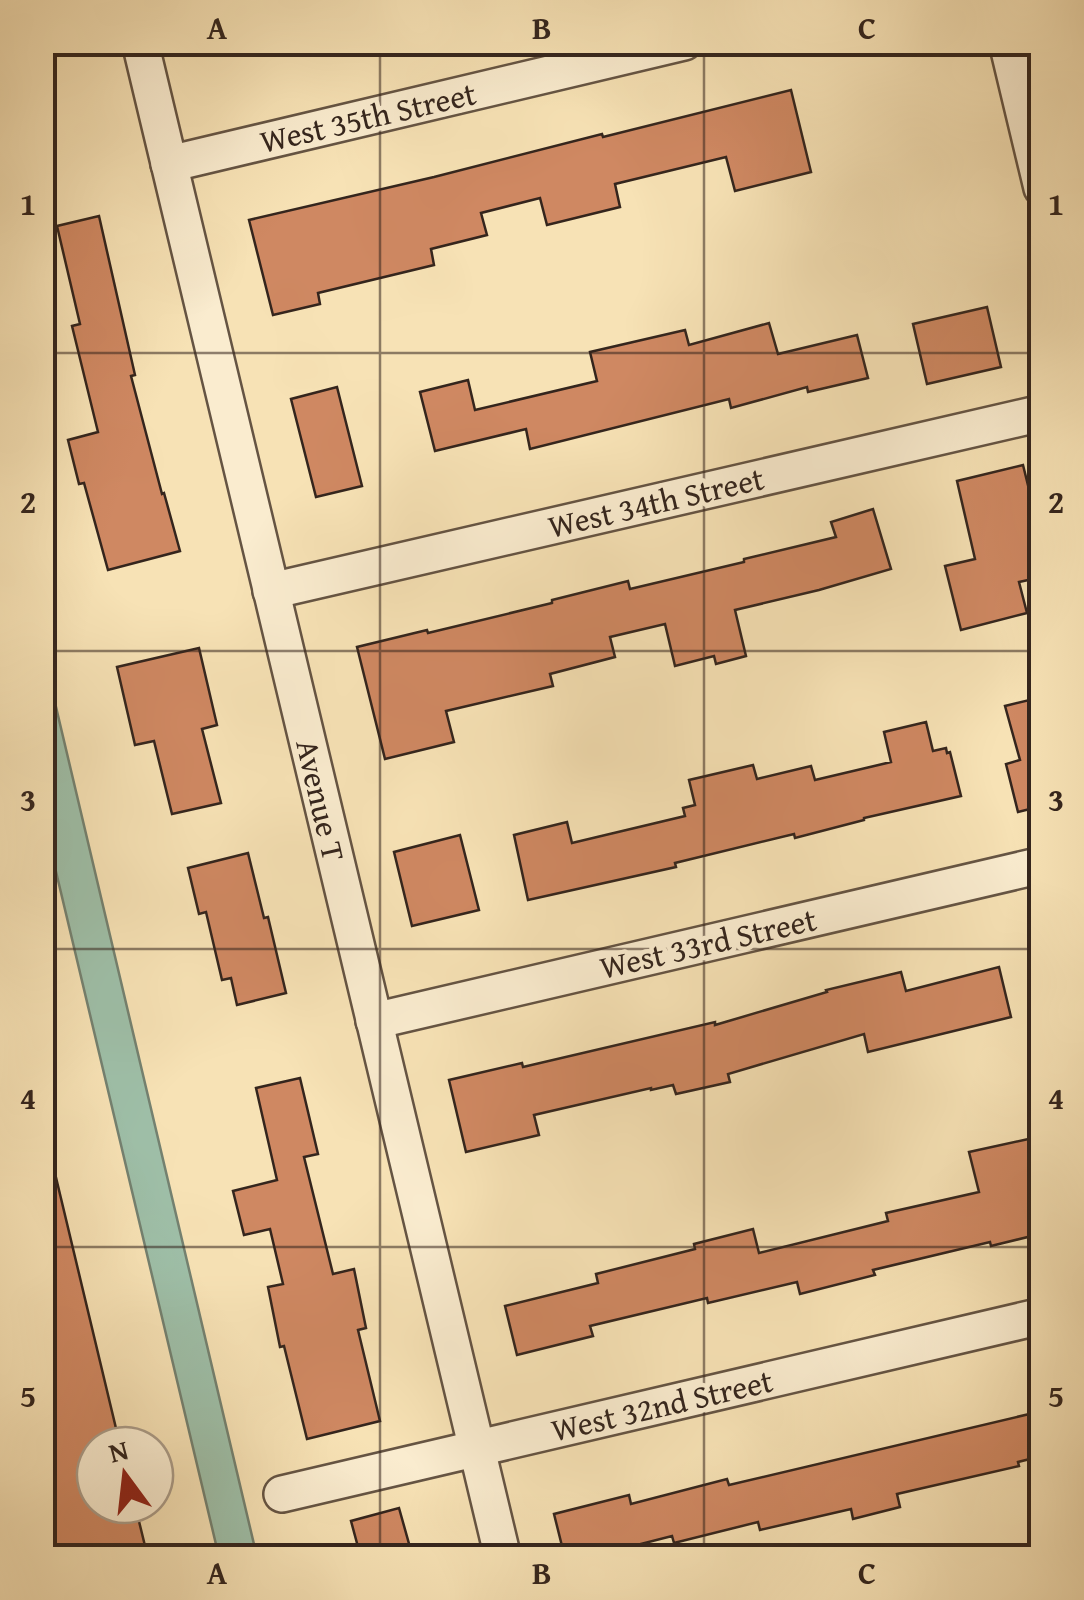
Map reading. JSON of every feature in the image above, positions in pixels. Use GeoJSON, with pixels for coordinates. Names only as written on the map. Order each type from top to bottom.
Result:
{"type":"FeatureCollection","features":[{"type":"Feature","properties":{"kind":"street","name":"Avenue T"},"geometry":{"type":"LineString","coordinates":[[140,42],[503,1558]]}},
{"type":"Feature","properties":{"kind":"street","name":"West 35th Street"},"geometry":{"type":"LineString","coordinates":[[169,164],[684,42]]}},
{"type":"Feature","properties":{"kind":"street"},"geometry":{"type":"LineString","coordinates":[[1007,42],[1042,188]]}},
{"type":"Feature","properties":{"kind":"street","name":"West 34th Street"},"geometry":{"type":"LineString","coordinates":[[271,591],[1042,413]]}},
{"type":"Feature","properties":{"kind":"street","name":"West 33rd Street"},"geometry":{"type":"LineString","coordinates":[[374,1021],[1042,865]]}},
{"type":"Feature","properties":{"kind":"street","name":"West 32nd Street"},"geometry":{"type":"LineString","coordinates":[[282,1494],[1042,1316]]}},
{"type":"Feature","properties":{"kind":"shaded area"},"geometry":{"type":"Polygon","coordinates":[[[43,652],[257,1557],[219,1557],[43,817],[43,652]]]}},
{"type":"Feature","properties":{"kind":"building"},"geometry":{"type":"Polygon","coordinates":[[[791,90],[811,172],[735,191],[726,157],[615,184],[620,207],[547,225],[540,198],[481,213],[487,235],[431,249],[434,265],[318,293],[320,304],[273,315],[249,220],[791,90]]]}},
{"type":"Feature","properties":{"kind":"building"},"geometry":{"type":"Polygon","coordinates":[[[99,216],[135,375],[131,376],[180,551],[108,570],[68,440],[98,432],[72,326],[80,324],[57,226],[99,216]]]}},
{"type":"Feature","properties":{"kind":"building"},"geometry":{"type":"Polygon","coordinates":[[[987,307],[1001,367],[927,384],[913,324],[987,307]]]}},
{"type":"Feature","properties":{"kind":"building"},"geometry":{"type":"Polygon","coordinates":[[[769,323],[778,354],[857,335],[868,378],[808,392],[807,387],[731,408],[729,399],[530,449],[526,429],[435,451],[420,392],[468,380],[475,410],[597,381],[590,352],[685,330],[689,345],[769,323]]]}},
{"type":"Feature","properties":{"kind":"building"},"geometry":{"type":"Polygon","coordinates":[[[337,387],[362,486],[316,497],[291,399],[337,387]]]}},
{"type":"Feature","properties":{"kind":"building"},"geometry":{"type":"Polygon","coordinates":[[[1023,465],[1042,542],[1042,577],[1019,582],[1027,613],[961,630],[945,566],[975,559],[957,481],[1023,465]]]}},
{"type":"Feature","properties":{"kind":"building"},"geometry":{"type":"Polygon","coordinates":[[[873,509],[891,569],[735,610],[746,656],[716,664],[714,656],[675,666],[665,624],[610,637],[615,657],[550,674],[553,686],[446,711],[454,742],[385,759],[357,647],[552,603],[628,581],[630,589],[744,562],[836,537],[831,522],[873,509]]]}},
{"type":"Feature","properties":{"kind":"building"},"geometry":{"type":"Polygon","coordinates":[[[199,648],[217,725],[202,729],[221,803],[172,814],[154,741],[135,745],[117,667],[199,648]]]}},
{"type":"Feature","properties":{"kind":"building"},"geometry":{"type":"Polygon","coordinates":[[[1042,697],[1042,806],[1018,812],[1006,764],[1020,760],[1005,706],[1042,697]]]}},
{"type":"Feature","properties":{"kind":"building"},"geometry":{"type":"Polygon","coordinates":[[[926,722],[933,751],[946,748],[950,752],[961,796],[528,900],[514,835],[567,822],[572,843],[685,816],[683,808],[695,805],[689,780],[753,765],[757,779],[811,766],[815,780],[891,762],[884,732],[926,722]]]}},
{"type":"Feature","properties":{"kind":"building"},"geometry":{"type":"Polygon","coordinates":[[[460,835],[479,910],[412,926],[394,852],[460,835]]]}},
{"type":"Feature","properties":{"kind":"building"},"geometry":{"type":"Polygon","coordinates":[[[248,853],[286,993],[237,1005],[231,978],[222,980],[206,912],[199,914],[188,868],[248,853]]]}},
{"type":"Feature","properties":{"kind":"building"},"geometry":{"type":"Polygon","coordinates":[[[999,967],[1011,1017],[868,1052],[864,1034],[728,1074],[730,1082],[676,1094],[673,1085],[651,1088],[534,1115],[539,1135],[466,1152],[449,1080],[715,1025],[826,990],[901,972],[906,991],[999,967]]]}},
{"type":"Feature","properties":{"kind":"building"},"geometry":{"type":"Polygon","coordinates":[[[300,1078],[318,1154],[304,1157],[333,1274],[354,1269],[366,1328],[358,1330],[380,1421],[307,1439],[284,1346],[280,1347],[268,1287],[283,1284],[270,1229],[244,1235],[233,1191],[277,1180],[256,1088],[300,1078]]]}},
{"type":"Feature","properties":{"kind":"building"},"geometry":{"type":"Polygon","coordinates":[[[1033,1138],[1042,1173],[1042,1223],[1034,1224],[1036,1235],[873,1270],[875,1275],[800,1294],[797,1282],[708,1303],[707,1298],[590,1326],[593,1336],[517,1355],[505,1306],[598,1283],[596,1274],[695,1249],[694,1244],[753,1229],[759,1253],[888,1221],[886,1213],[979,1192],[969,1152],[1033,1138]]]}},
{"type":"Feature","properties":{"kind":"building"},"geometry":{"type":"Polygon","coordinates":[[[53,1165],[115,1425],[75,1425],[75,1525],[140,1525],[147,1554],[132,1558],[42,1558],[42,1167],[53,1165]]]}},
{"type":"Feature","properties":{"kind":"building"},"geometry":{"type":"Polygon","coordinates":[[[1042,1411],[1042,1456],[1018,1462],[1019,1466],[897,1494],[900,1507],[853,1519],[851,1509],[760,1530],[758,1522],[674,1543],[672,1536],[586,1558],[565,1558],[554,1514],[629,1495],[631,1504],[727,1479],[729,1485],[1042,1411]]]}},
{"type":"Feature","properties":{"kind":"building"},"geometry":{"type":"Polygon","coordinates":[[[399,1508],[413,1558],[361,1558],[351,1521],[399,1508]]]}}]}
